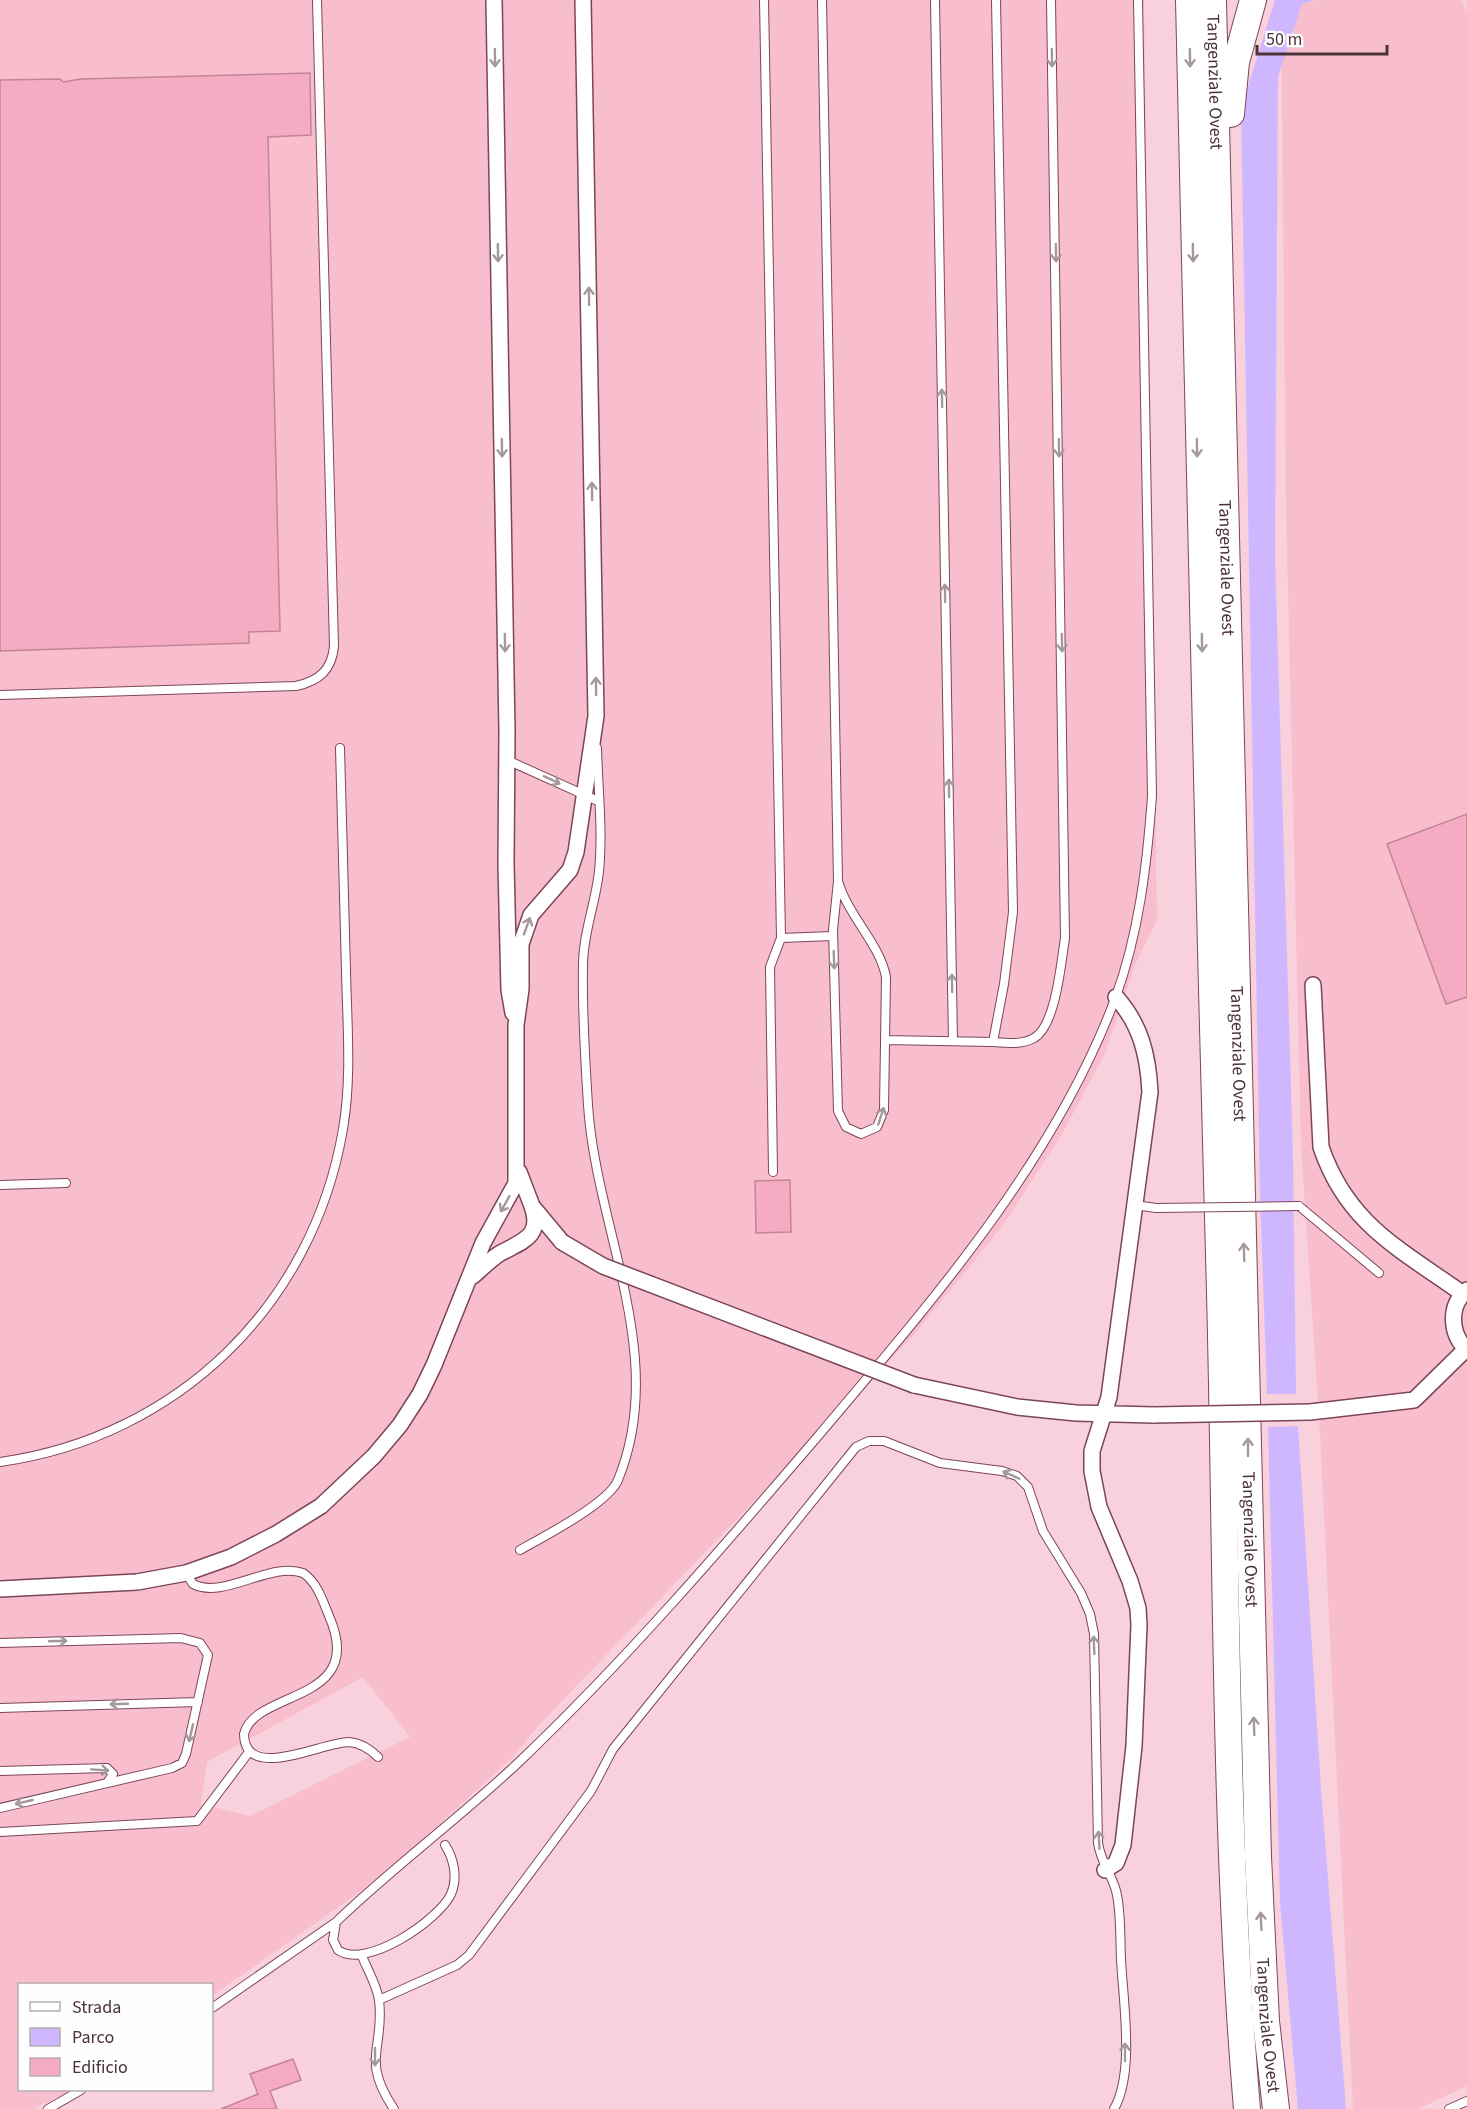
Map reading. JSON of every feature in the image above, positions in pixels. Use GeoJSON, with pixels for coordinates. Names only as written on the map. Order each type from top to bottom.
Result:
{"type":"FeatureCollection","features":[{"type":"Feature","properties":{"kind":"highway","name":"Tangenziale Ovest"},"geometry":{"type":"LineString","coordinates":[[1189,0],[1195,370],[1222,1360],[1231,1856],[1247,2109]]}},
{"type":"Feature","properties":{"kind":"highway","name":"Tangenziale Ovest"},"geometry":{"type":"LineString","coordinates":[[1213,0],[1220,213],[1221,366],[1258,1857],[1266,2021],[1276,2109]]}},
{"type":"Feature","properties":{"kind":"highway"},"geometry":{"type":"LineString","coordinates":[[1221,366],[1233,84],[1241,40],[1253,0]]}},
{"type":"Feature","properties":{"kind":"street"},"geometry":{"type":"LineString","coordinates":[[494,0],[509,990],[516,1025]]}},
{"type":"Feature","properties":{"kind":"street"},"geometry":{"type":"LineString","coordinates":[[0,1589],[137,1582],[186,1573],[231,1557],[276,1534],[321,1506],[374,1456],[420,1394],[470,1279],[483,1243],[516,1183],[518,1163],[516,1025],[521,989],[520,950],[525,929],[540,902],[570,870],[592,798],[596,716],[583,0]]}},
{"type":"Feature","properties":{"kind":"street"},"geometry":{"type":"LineString","coordinates":[[532,1206],[562,1242],[603,1266],[914,1385],[1017,1407],[1154,1415],[1310,1412],[1414,1400],[1467,1350],[1456,1335],[1453,1324],[1457,1303],[1465,1292],[1374,1230],[1348,1203],[1328,1167],[1321,1147],[1313,985]]}},
{"type":"Feature","properties":{"kind":"street"},"geometry":{"type":"LineString","coordinates":[[1105,1870],[1116,1863],[1123,1845],[1134,1746],[1140,1651],[1134,1595],[1099,1507],[1092,1471],[1092,1450],[1109,1397],[1150,1092],[1149,1070],[1135,1020],[1116,997]]}},
{"type":"Feature","properties":{"kind":"street"},"geometry":{"type":"LineString","coordinates":[[470,1279],[488,1262],[528,1238],[536,1220],[521,1180],[518,1163]]}},
{"type":"Feature","properties":{"kind":"lane"},"geometry":{"type":"LineString","coordinates":[[0,695],[296,686],[320,677],[331,663],[334,646],[317,0]]}},
{"type":"Feature","properties":{"kind":"lane"},"geometry":{"type":"LineString","coordinates":[[764,0],[781,938],[770,967],[773,1172]]}},
{"type":"Feature","properties":{"kind":"lane"},"geometry":{"type":"LineString","coordinates":[[822,0],[838,881],[833,936],[838,1111],[841,1120],[852,1132],[870,1132],[882,1119],[885,1040],[884,969],[846,904],[838,881]]}},
{"type":"Feature","properties":{"kind":"lane"},"geometry":{"type":"LineString","coordinates":[[935,0],[953,1041]]}},
{"type":"Feature","properties":{"kind":"lane"},"geometry":{"type":"LineString","coordinates":[[993,1042],[1010,945],[1013,912],[996,0]]}},
{"type":"Feature","properties":{"kind":"lane"},"geometry":{"type":"LineString","coordinates":[[885,1040],[1025,1042],[1038,1036],[1055,999],[1065,938],[1066,854],[1051,0]]}},
{"type":"Feature","properties":{"kind":"lane"},"geometry":{"type":"LineString","coordinates":[[213,2007],[336,1922],[519,1762],[663,1615],[890,1352],[991,1221],[1046,1139],[1088,1062],[1116,997],[1143,893],[1152,796],[1138,0]]}},
{"type":"Feature","properties":{"kind":"lane"},"geometry":{"type":"LineString","coordinates":[[0,1462],[45,1454],[100,1436],[170,1398],[204,1375],[243,1336],[284,1284],[301,1254],[330,1177],[342,1130],[346,1099],[348,1044],[340,748]]}},
{"type":"Feature","properties":{"kind":"lane"},"geometry":{"type":"LineString","coordinates":[[507,759],[592,798],[599,871],[583,963],[588,1107],[595,1160],[630,1312],[636,1396],[627,1452],[615,1487],[598,1502],[520,1550]]}},
{"type":"Feature","properties":{"kind":"lane"},"geometry":{"type":"LineString","coordinates":[[781,938],[833,936]]}},
{"type":"Feature","properties":{"kind":"lane"},"geometry":{"type":"LineString","coordinates":[[0,1185],[66,1183]]}},
{"type":"Feature","properties":{"kind":"lane"},"geometry":{"type":"LineString","coordinates":[[1134,1205],[1156,1208],[1299,1206],[1379,1273]]}},
{"type":"Feature","properties":{"kind":"lane"},"geometry":{"type":"LineString","coordinates":[[379,2000],[458,1965],[470,1955],[591,1791],[618,1743],[856,1447],[869,1441],[884,1441],[940,1462],[1011,1473],[1028,1487],[1043,1531],[1081,1593],[1093,1626],[1098,1843],[1105,1870],[1118,1897],[1125,2045],[1124,2075],[1114,2109]]}},
{"type":"Feature","properties":{"kind":"lane"},"geometry":{"type":"LineString","coordinates":[[186,1573],[193,1584],[208,1588],[299,1571],[308,1576],[317,1589],[335,1630],[336,1657],[328,1674],[309,1689],[250,1722],[244,1734],[249,1752],[256,1757],[272,1759],[349,1742],[366,1747],[378,1757]]}},
{"type":"Feature","properties":{"kind":"lane"},"geometry":{"type":"LineString","coordinates":[[0,1643],[173,1638],[194,1641],[205,1647],[208,1655],[182,1763],[0,1808]]}},
{"type":"Feature","properties":{"kind":"lane"},"geometry":{"type":"LineString","coordinates":[[0,1708],[198,1702]]}},
{"type":"Feature","properties":{"kind":"lane"},"geometry":{"type":"LineString","coordinates":[[0,1832],[197,1821],[249,1752]]}},
{"type":"Feature","properties":{"kind":"lane"},"geometry":{"type":"LineString","coordinates":[[0,1772],[106,1768],[113,1774],[107,1783]]}},
{"type":"Feature","properties":{"kind":"lane"},"geometry":{"type":"LineString","coordinates":[[336,1922],[333,1934],[335,1946],[349,1955],[362,1956],[390,1945],[442,1906],[450,1895],[454,1874],[450,1853],[445,1845]]}},
{"type":"Feature","properties":{"kind":"lane"},"geometry":{"type":"LineString","coordinates":[[362,1956],[379,2000],[374,2063],[382,2088],[394,2109]]}},
{"type":"Feature","properties":{"kind":"lane"},"geometry":{"type":"LineString","coordinates":[[48,2109],[79,2091]]}},
{"type":"Feature","properties":{"kind":"lane"},"geometry":{"type":"LineString","coordinates":[[1449,2109],[1467,2101]]}},
{"type":"Feature","properties":{"kind":"shaded area"},"geometry":{"type":"Polygon","coordinates":[[[0,0],[1144,0],[1157,920],[1135,965],[1105,1053],[1061,1136],[1003,1225],[912,1337],[538,1726],[512,1758],[420,1842],[353,1897],[213,1995],[213,1983],[18,1983],[18,2091],[70,2091],[32,2109],[0,2109],[0,0]],[[363,1677],[207,1762],[201,1804],[250,1816],[410,1737],[363,1677]]]}},
{"type":"Feature","properties":{"kind":"shaded area"},"geometry":{"type":"Polygon","coordinates":[[[1320,0],[1462,0],[1467,13],[1467,2086],[1418,2109],[1353,2109],[1320,1434],[1301,1145],[1286,507],[1281,9],[1320,0]]]}},
{"type":"Feature","properties":{"kind":"green space"},"geometry":{"type":"Polygon","coordinates":[[[1275,0],[1316,0],[1302,4],[1278,77],[1275,557],[1293,1155],[1296,1394],[1267,1394],[1260,1192],[1241,109],[1275,0]]]}},
{"type":"Feature","properties":{"kind":"green space"},"geometry":{"type":"Polygon","coordinates":[[[1298,1426],[1321,1789],[1346,2109],[1298,2109],[1280,1903],[1268,1427],[1298,1426]]]}},
{"type":"Feature","properties":{"kind":"building"},"geometry":{"type":"Polygon","coordinates":[[[310,73],[311,135],[268,137],[280,631],[249,632],[249,643],[0,651],[0,80],[60,79],[63,82],[81,79],[310,73]]]}},
{"type":"Feature","properties":{"kind":"building"},"geometry":{"type":"Polygon","coordinates":[[[1467,814],[1467,997],[1446,1004],[1387,844],[1467,814]]]}},
{"type":"Feature","properties":{"kind":"building"},"geometry":{"type":"Polygon","coordinates":[[[790,1180],[791,1232],[756,1233],[755,1181],[790,1180]]]}},
{"type":"Feature","properties":{"kind":"building"},"geometry":{"type":"Polygon","coordinates":[[[293,2059],[301,2080],[270,2091],[277,2109],[221,2109],[258,2094],[250,2074],[293,2059]]]}}]}
